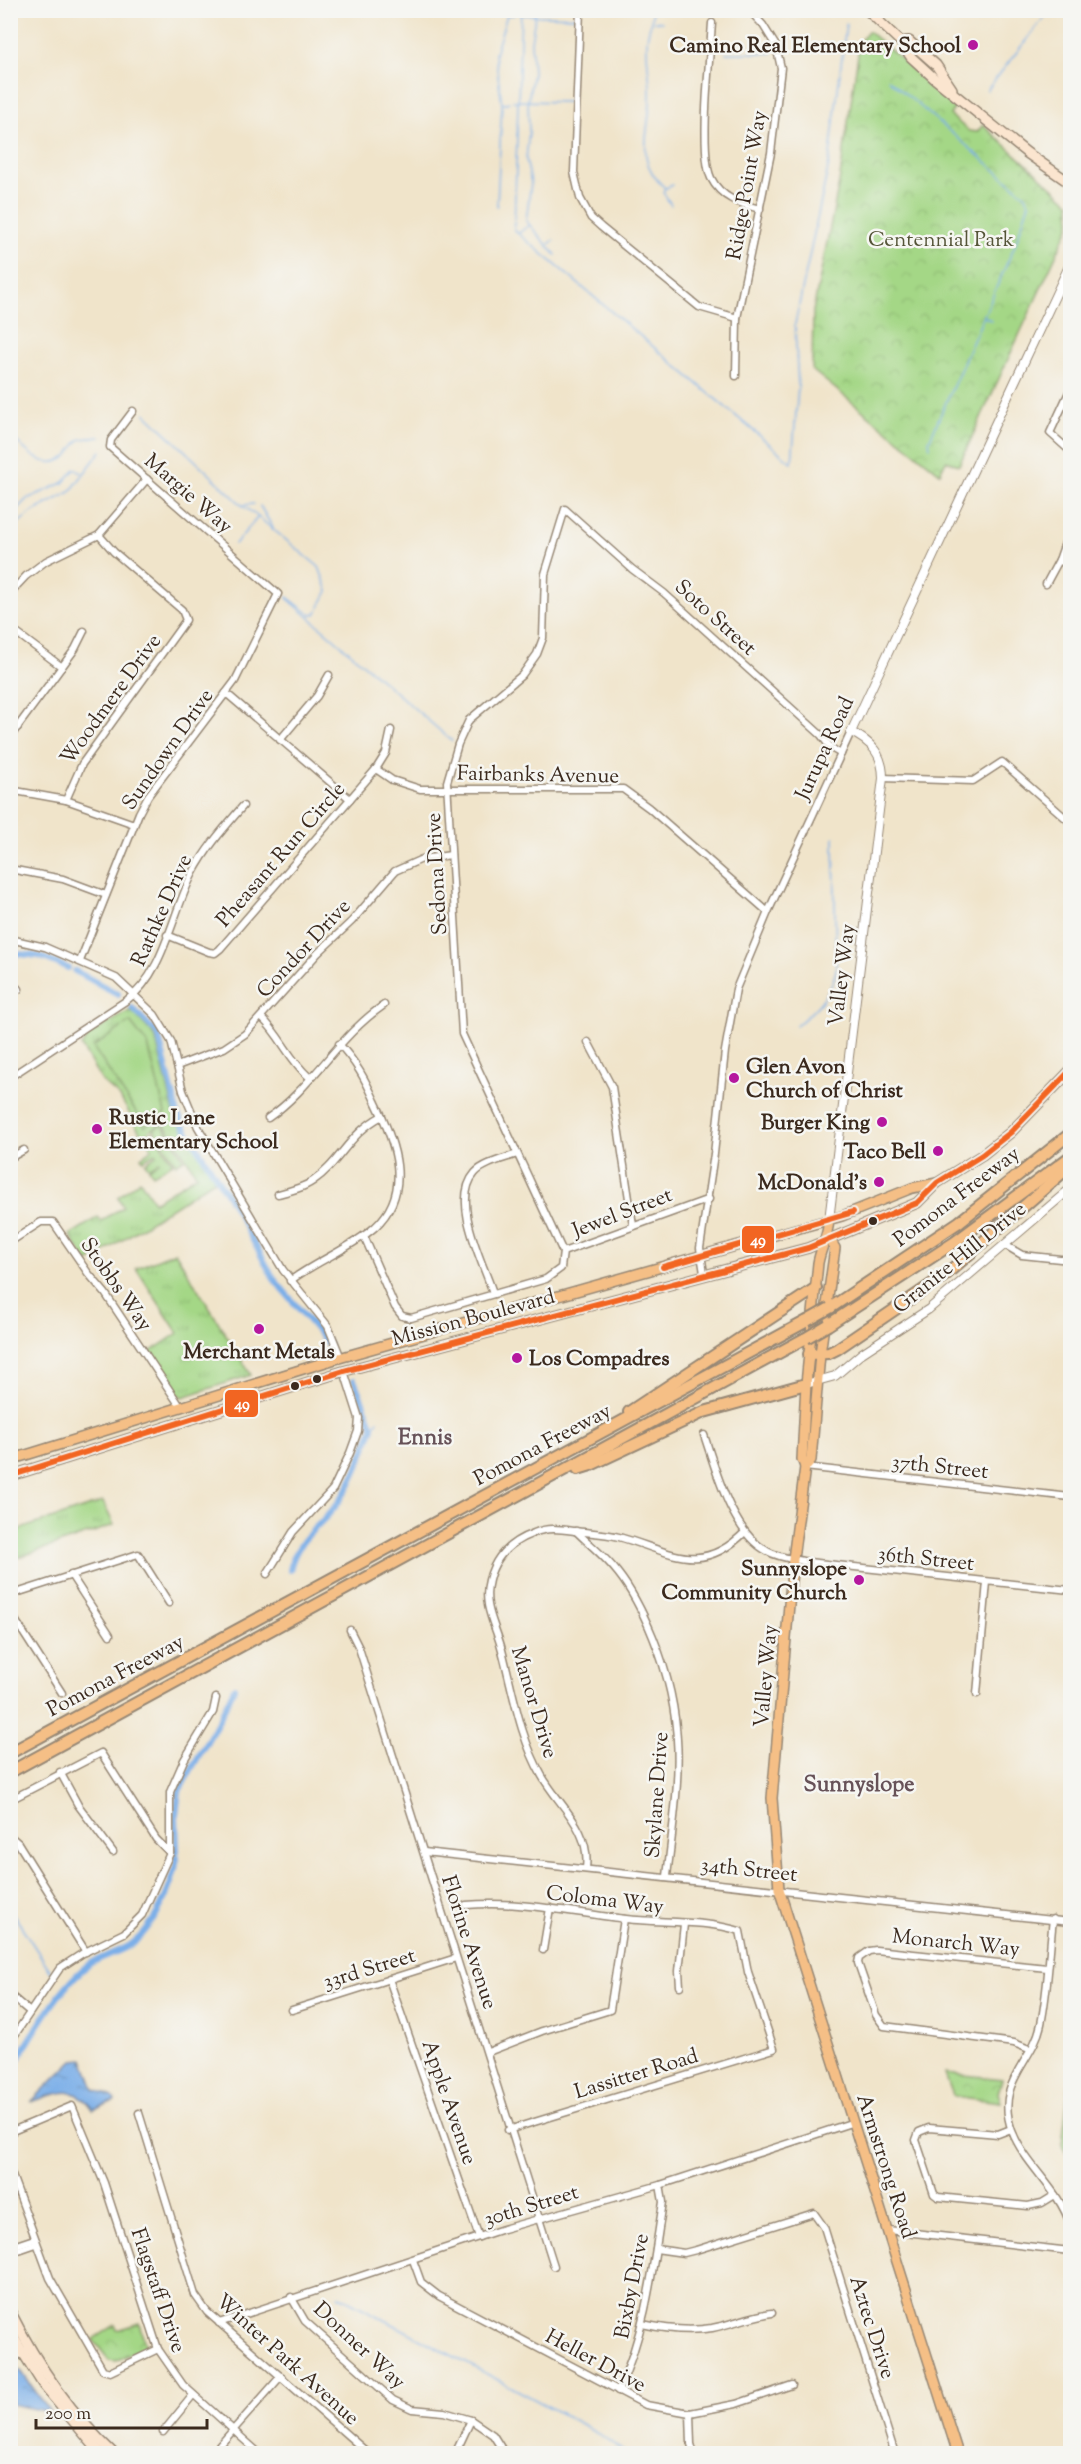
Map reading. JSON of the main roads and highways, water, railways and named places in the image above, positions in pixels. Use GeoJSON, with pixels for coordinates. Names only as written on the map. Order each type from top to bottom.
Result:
{"type":"FeatureCollection","features":[{"type":"Feature","properties":{"kind":"highway","name":"Pomona Freeway"},"geometry":{"type":"LineString","coordinates":[[10,1753],[807,1322],[959,1222],[1071,1134]]}},
{"type":"Feature","properties":{"kind":"highway","name":"Pomona Freeway"},"geometry":{"type":"LineString","coordinates":[[10,1772],[806,1338],[955,1242],[1071,1157]]}},
{"type":"Feature","properties":{"kind":"highway"},"geometry":{"type":"LineString","coordinates":[[814,1354],[837,1349],[928,1288],[1071,1166]]}},
{"type":"Feature","properties":{"kind":"highway"},"geometry":{"type":"LineString","coordinates":[[558,1458],[816,1288]]}},
{"type":"Feature","properties":{"kind":"highway"},"geometry":{"type":"LineString","coordinates":[[560,1473],[591,1465],[704,1412],[806,1384]]}},
{"type":"Feature","properties":{"kind":"main road"},"geometry":{"type":"LineString","coordinates":[[867,10],[901,42],[909,41],[929,58],[954,94],[1027,153],[1071,183]]}},
{"type":"Feature","properties":{"kind":"main road","name":"Mission Boulevard"},"geometry":{"type":"LineString","coordinates":[[10,1476],[344,1371],[704,1273],[808,1248],[828,1237],[917,1203],[937,1184],[982,1155],[1011,1132],[1071,1071]]}},
{"type":"Feature","properties":{"kind":"main road","name":"Mission Boulevard"},"geometry":{"type":"LineString","coordinates":[[10,1460],[341,1358],[829,1220],[912,1188],[937,1184]]}},
{"type":"Feature","properties":{"kind":"main road","name":"Valley Way"},"geometry":{"type":"LineString","coordinates":[[805,1467],[811,1460],[818,1382],[814,1354],[816,1288],[820,1251],[828,1237],[829,1220]]}},
{"type":"Feature","properties":{"kind":"main road","name":"Valley Way"},"geometry":{"type":"LineString","coordinates":[[779,1889],[772,1798],[793,1559],[805,1467],[802,1459],[806,1384],[835,1248],[828,1237]]}},
{"type":"Feature","properties":{"kind":"main road"},"geometry":{"type":"LineString","coordinates":[[341,1358],[344,1371]]}},
{"type":"Feature","properties":{"kind":"main road","name":"Armstrong Road"},"geometry":{"type":"LineString","coordinates":[[779,1889],[958,2454]]}},
{"type":"Feature","properties":{"kind":"main road"},"geometry":{"type":"LineString","coordinates":[[10,2311],[22,2348],[44,2386],[101,2454]]}},
{"type":"Feature","properties":{"kind":"main road"},"geometry":{"type":"LineString","coordinates":[[10,2332],[114,2454]]}},
{"type":"Feature","properties":{"kind":"water"},"geometry":{"type":"Polygon","coordinates":[[[83,2059],[94,2089],[113,2097],[115,2101],[93,2109],[79,2095],[65,2092],[31,2102],[73,2060],[83,2059]]]}},
{"type":"Feature","properties":{"kind":"water"},"geometry":{"type":"Polygon","coordinates":[[[21,2371],[50,2412],[11,2404],[11,2372],[21,2371]]]}},
{"type":"Feature","properties":{"kind":"waterway"},"geometry":{"type":"LineString","coordinates":[[505,10],[507,15],[514,15]]}},
{"type":"Feature","properties":{"kind":"waterway"},"geometry":{"type":"LineString","coordinates":[[521,10],[514,230],[792,463],[798,387],[795,324],[829,163],[846,24]]}},
{"type":"Feature","properties":{"kind":"waterway"},"geometry":{"type":"LineString","coordinates":[[536,10],[531,42],[533,73],[528,101],[529,132],[526,159],[531,183],[526,221],[556,255]]}},
{"type":"Feature","properties":{"kind":"waterway"},"geometry":{"type":"LineString","coordinates":[[652,10],[647,42],[650,91],[646,157],[655,178],[665,188],[663,192],[671,205]]}},
{"type":"Feature","properties":{"kind":"waterway"},"geometry":{"type":"LineString","coordinates":[[987,90],[1050,10]]}},
{"type":"Feature","properties":{"kind":"waterway"},"geometry":{"type":"LineString","coordinates":[[497,206],[502,104],[495,54],[507,15]]}},
{"type":"Feature","properties":{"kind":"waterway"},"geometry":{"type":"LineString","coordinates":[[522,15],[575,17]]}},
{"type":"Feature","properties":{"kind":"waterway"},"geometry":{"type":"LineString","coordinates":[[654,21],[662,22]]}},
{"type":"Feature","properties":{"kind":"waterway"},"geometry":{"type":"LineString","coordinates":[[726,53],[772,53]]}},
{"type":"Feature","properties":{"kind":"waterway"},"geometry":{"type":"LineString","coordinates":[[888,79],[1026,196],[1029,203],[1015,245],[929,441],[930,447]]}},
{"type":"Feature","properties":{"kind":"waterway"},"geometry":{"type":"LineString","coordinates":[[513,101],[572,102]]}},
{"type":"Feature","properties":{"kind":"waterway"},"geometry":{"type":"LineString","coordinates":[[503,104],[509,102]]}},
{"type":"Feature","properties":{"kind":"waterway"},"geometry":{"type":"LineString","coordinates":[[666,188],[673,185]]}},
{"type":"Feature","properties":{"kind":"waterway"},"geometry":{"type":"LineString","coordinates":[[519,233],[529,225]]}},
{"type":"Feature","properties":{"kind":"waterway"},"geometry":{"type":"LineString","coordinates":[[549,244],[554,240]]}},
{"type":"Feature","properties":{"kind":"waterway"},"geometry":{"type":"LineString","coordinates":[[984,317],[991,320]]}},
{"type":"Feature","properties":{"kind":"waterway"},"geometry":{"type":"LineString","coordinates":[[145,413],[243,506],[257,516]]}},
{"type":"Feature","properties":{"kind":"waterway"},"geometry":{"type":"LineString","coordinates":[[10,435],[34,457],[49,462],[57,462],[65,458],[81,439],[100,437]]}},
{"type":"Feature","properties":{"kind":"waterway"},"geometry":{"type":"LineString","coordinates":[[10,529],[34,511],[70,492],[101,451]]}},
{"type":"Feature","properties":{"kind":"waterway"},"geometry":{"type":"LineString","coordinates":[[10,516],[27,499],[63,483],[75,469],[82,473]]}},
{"type":"Feature","properties":{"kind":"waterway"},"geometry":{"type":"LineString","coordinates":[[244,505],[254,504]]}},
{"type":"Feature","properties":{"kind":"waterway"},"geometry":{"type":"LineString","coordinates":[[260,506],[273,528]]}},
{"type":"Feature","properties":{"kind":"waterway"},"geometry":{"type":"LineString","coordinates":[[235,544],[258,517],[319,567],[328,591],[316,614],[311,615],[286,596]]}},
{"type":"Feature","properties":{"kind":"waterway"},"geometry":{"type":"LineString","coordinates":[[287,598],[452,741]]}},
{"type":"Feature","properties":{"kind":"waterway"},"geometry":{"type":"LineString","coordinates":[[796,1026],[821,1002],[830,988],[836,971],[834,837]]}},
{"type":"Feature","properties":{"kind":"waterway"},"geometry":{"type":"LineString","coordinates":[[10,953],[39,956],[68,968]]}},
{"type":"Feature","properties":{"kind":"waterway"},"geometry":{"type":"LineString","coordinates":[[75,971],[118,994]]}},
{"type":"Feature","properties":{"kind":"waterway"},"geometry":{"type":"LineString","coordinates":[[132,1008],[158,1034],[178,1115],[187,1131],[233,1204],[274,1279],[329,1345]]}},
{"type":"Feature","properties":{"kind":"waterway"},"geometry":{"type":"LineString","coordinates":[[290,1570],[302,1543],[335,1507],[347,1489],[373,1427],[354,1380]]}},
{"type":"Feature","properties":{"kind":"waterway"},"geometry":{"type":"LineString","coordinates":[[373,1427],[378,1420]]}},
{"type":"Feature","properties":{"kind":"waterway"},"geometry":{"type":"LineString","coordinates":[[177,1851],[176,1815],[179,1791],[219,1720],[234,1688]]}},
{"type":"Feature","properties":{"kind":"waterway"},"geometry":{"type":"LineString","coordinates":[[10,2071],[52,2005],[71,1981],[87,1966],[127,1947],[145,1931],[167,1894],[177,1857]]}},
{"type":"Feature","properties":{"kind":"waterway"},"geometry":{"type":"LineString","coordinates":[[10,1909],[51,1972]]}},
{"type":"Feature","properties":{"kind":"waterway"},"geometry":{"type":"LineString","coordinates":[[338,2295],[598,2433],[627,2454]]}},
{"type":"Feature","properties":{"kind":"place","name":"Camino Real Elementary School"},"geometry":{"type":"Point","coordinates":[973,45]}},
{"type":"Feature","properties":{"kind":"place","name":"Glen Avon Church of Christ"},"geometry":{"type":"Point","coordinates":[734,1078]}},
{"type":"Feature","properties":{"kind":"place","name":"Burger King"},"geometry":{"type":"Point","coordinates":[882,1122]}},
{"type":"Feature","properties":{"kind":"place","name":"Rustic Lane Elementary School"},"geometry":{"type":"Point","coordinates":[97,1129]}},
{"type":"Feature","properties":{"kind":"place","name":"Taco Bell"},"geometry":{"type":"Point","coordinates":[938,1151]}},
{"type":"Feature","properties":{"kind":"place","name":"McDonald's"},"geometry":{"type":"Point","coordinates":[879,1182]}},
{"type":"Feature","properties":{"kind":"place","name":"Merchant Metals"},"geometry":{"type":"Point","coordinates":[259,1329]}},
{"type":"Feature","properties":{"kind":"place","name":"Los Compadres"},"geometry":{"type":"Point","coordinates":[517,1358]}},
{"type":"Feature","properties":{"kind":"place","name":"Sunnyslope Community Church"},"geometry":{"type":"Point","coordinates":[859,1580]}},
{"type":"Feature","properties":{"kind":"district","name":"Ennis"},"geometry":{"type":"Point","coordinates":[425,1436]}},
{"type":"Feature","properties":{"kind":"district","name":"Sunnyslope"},"geometry":{"type":"Point","coordinates":[859,1783]}},
{"type":"Feature","properties":{"kind":"park label","name":"Centennial Park"},"geometry":{"type":"Point","coordinates":[941,239]}}]}
